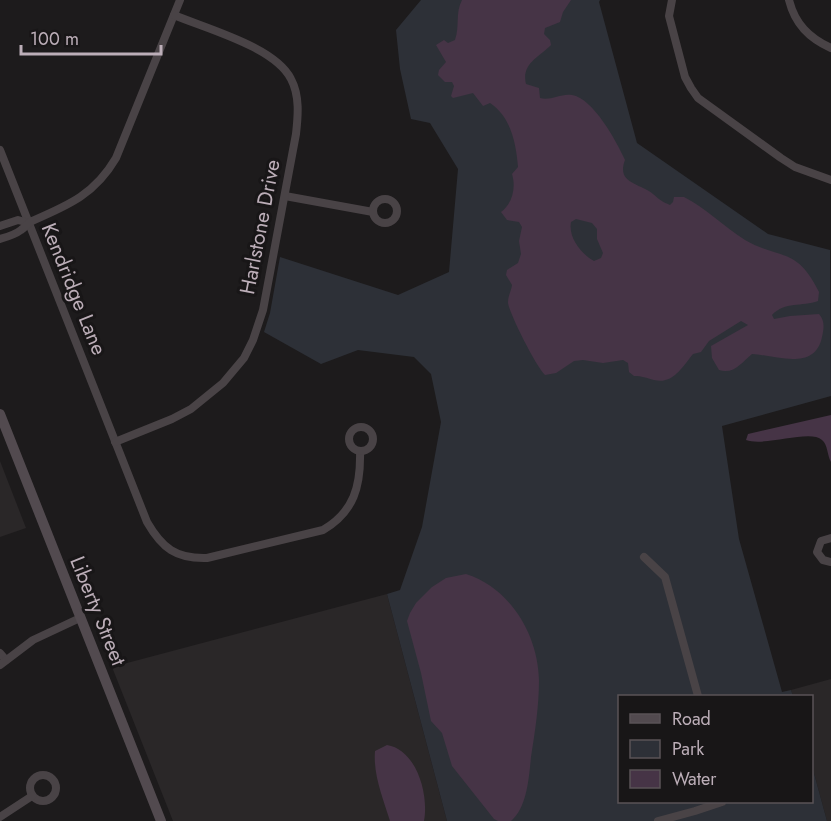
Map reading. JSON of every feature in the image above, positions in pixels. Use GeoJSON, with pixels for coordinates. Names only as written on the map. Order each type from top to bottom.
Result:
{"type":"FeatureCollection","features":[{"type":"Feature","properties":{"kind":"street"},"geometry":{"type":"LineString","coordinates":[[0,239],[21,231],[28,223],[61,210],[79,199],[110,168],[180,0]]}},
{"type":"Feature","properties":{"kind":"street"},"geometry":{"type":"LineString","coordinates":[[672,0],[669,16],[685,77],[698,98],[795,167],[831,180]]}},
{"type":"Feature","properties":{"kind":"street"},"geometry":{"type":"LineString","coordinates":[[789,0],[798,23],[807,34],[818,43],[831,48]]}},
{"type":"Feature","properties":{"kind":"street","name":"Harlstone Drive"},"geometry":{"type":"LineString","coordinates":[[115,442],[191,409],[223,383],[244,358],[260,322],[298,118],[296,93],[291,79],[275,60],[261,51],[174,15]]}},
{"type":"Feature","properties":{"kind":"street","name":"Kendridge Lane"},"geometry":{"type":"LineString","coordinates":[[0,150],[115,442],[153,532],[173,553],[189,558],[218,557],[314,533],[330,525],[347,511],[353,498],[360,473],[360,451]]}},
{"type":"Feature","properties":{"kind":"street"},"geometry":{"type":"LineString","coordinates":[[285,196],[373,212]]}},
{"type":"Feature","properties":{"kind":"street"},"geometry":{"type":"LineString","coordinates":[[0,226],[18,220],[28,223]]}},
{"type":"Feature","properties":{"kind":"street","name":"Liberty Street"},"geometry":{"type":"LineString","coordinates":[[0,414],[160,821]]}},
{"type":"Feature","properties":{"kind":"street"},"geometry":{"type":"LineString","coordinates":[[831,538],[820,541],[817,552],[823,560],[831,562]]}},
{"type":"Feature","properties":{"kind":"street"},"geometry":{"type":"LineString","coordinates":[[644,557],[664,577],[698,695]]}},
{"type":"Feature","properties":{"kind":"street"},"geometry":{"type":"LineString","coordinates":[[0,653],[3,662],[33,640],[80,618]]}},
{"type":"Feature","properties":{"kind":"street"},"geometry":{"type":"LineString","coordinates":[[0,817],[32,796]]}},
{"type":"Feature","properties":{"kind":"street"},"geometry":{"type":"LineString","coordinates":[[658,821],[717,803]]}},
{"type":"Feature","properties":{"kind":"shaded area"},"geometry":{"type":"Polygon","coordinates":[[[0,461],[26,528],[0,537],[0,461]]]}},
{"type":"Feature","properties":{"kind":"shaded area"},"geometry":{"type":"Polygon","coordinates":[[[387,594],[447,821],[173,821],[112,667],[387,594]]]}},
{"type":"Feature","properties":{"kind":"shaded area"},"geometry":{"type":"Polygon","coordinates":[[[831,679],[831,821],[827,821],[813,770],[813,695],[793,695],[791,690],[831,679]]]}},
{"type":"Feature","properties":{"kind":"green space"},"geometry":{"type":"Polygon","coordinates":[[[421,0],[600,0],[637,143],[768,234],[830,250],[831,396],[722,426],[739,539],[782,692],[791,690],[793,695],[618,695],[618,803],[813,803],[813,770],[827,821],[447,821],[387,594],[400,590],[422,527],[441,422],[431,374],[414,357],[358,350],[321,364],[264,332],[270,313],[280,257],[398,295],[449,272],[458,169],[430,123],[411,119],[400,69],[396,30],[421,0]]]}},
{"type":"Feature","properties":{"kind":"water"},"geometry":{"type":"Polygon","coordinates":[[[462,0],[571,0],[560,22],[545,28],[544,34],[550,40],[551,45],[529,66],[525,77],[526,84],[539,88],[540,98],[572,95],[588,104],[596,112],[616,143],[625,160],[624,174],[631,182],[670,205],[674,197],[684,197],[745,240],[787,257],[803,267],[819,292],[818,301],[788,306],[772,315],[774,319],[819,314],[824,328],[818,348],[811,355],[793,359],[752,354],[729,371],[719,370],[712,358],[711,346],[748,325],[741,321],[709,341],[701,352],[693,354],[677,373],[667,380],[634,376],[629,372],[628,363],[623,360],[603,363],[574,361],[556,373],[545,375],[524,340],[508,303],[512,285],[506,275],[507,270],[518,263],[521,254],[519,241],[522,227],[519,222],[507,220],[501,212],[511,199],[514,184],[512,174],[518,167],[511,131],[503,116],[490,103],[483,106],[473,93],[453,98],[451,96],[454,86],[452,82],[445,82],[438,75],[446,62],[436,45],[444,40],[448,43],[455,40],[462,0]],[[576,219],[571,222],[571,228],[576,244],[594,261],[601,258],[603,253],[597,239],[597,229],[592,223],[576,219]]]}},
{"type":"Feature","properties":{"kind":"water"},"geometry":{"type":"Polygon","coordinates":[[[831,415],[831,462],[824,442],[816,437],[754,442],[746,440],[748,434],[831,415]]]}},
{"type":"Feature","properties":{"kind":"water"},"geometry":{"type":"Polygon","coordinates":[[[466,574],[496,590],[519,615],[533,646],[537,663],[538,699],[528,783],[521,808],[511,821],[494,819],[452,766],[442,733],[431,721],[407,621],[416,603],[432,587],[446,578],[466,574]]]}},
{"type":"Feature","properties":{"kind":"water"},"geometry":{"type":"Polygon","coordinates":[[[387,745],[406,755],[419,775],[425,799],[424,821],[390,821],[379,786],[375,760],[375,751],[387,745]]]}}]}
